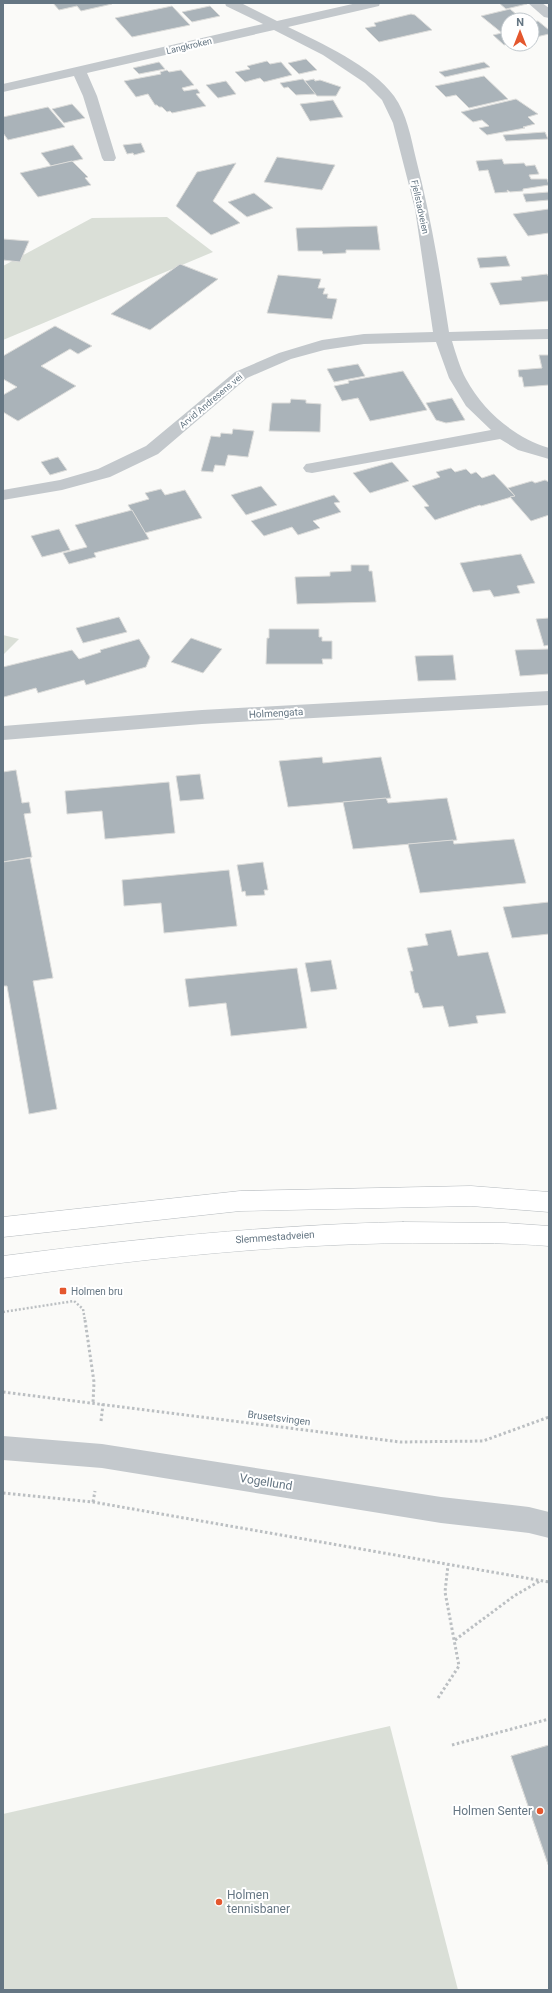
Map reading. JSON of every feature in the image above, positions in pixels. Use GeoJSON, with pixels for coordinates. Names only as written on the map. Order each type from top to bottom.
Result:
{"type":"FeatureCollection","features":[{"type":"Feature","properties":{"kind":"main road"},"geometry":{"type":"LineString","coordinates":[[3,1227],[240,1201],[471,1196],[549,1202]]}},
{"type":"Feature","properties":{"kind":"main road","name":"Slemmestadveien"},"geometry":{"type":"LineString","coordinates":[[3,1267],[200,1242],[297,1235],[405,1231],[549,1236]]}},
{"type":"Feature","properties":{"kind":"street","name":"Fjellstadveien"},"geometry":{"type":"LineString","coordinates":[[231,3],[328,52],[370,80],[388,98],[400,123],[422,209],[442,336],[457,378],[472,402],[503,433],[524,446],[549,454]]}},
{"type":"Feature","properties":{"kind":"street","name":"Langkroken"},"geometry":{"type":"LineString","coordinates":[[3,88],[374,3]]}},
{"type":"Feature","properties":{"kind":"street"},"geometry":{"type":"LineString","coordinates":[[534,3],[549,14]]}},
{"type":"Feature","properties":{"kind":"street"},"geometry":{"type":"LineString","coordinates":[[78,71],[90,96],[109,158]]}},
{"type":"Feature","properties":{"kind":"street","name":"Arvid Andresens vei"},"geometry":{"type":"LineString","coordinates":[[3,495],[62,485],[104,473],[152,450],[241,375],[286,356],[322,346],[364,339],[549,334]]}},
{"type":"Feature","properties":{"kind":"street"},"geometry":{"type":"LineString","coordinates":[[312,468],[503,433]]}},
{"type":"Feature","properties":{"kind":"street","name":"Holmengata"},"geometry":{"type":"LineString","coordinates":[[3,733],[202,717],[549,698]]}},
{"type":"Feature","properties":{"kind":"street","name":"Vogellund"},"geometry":{"type":"LineString","coordinates":[[3,1448],[102,1456],[441,1510],[542,1521]]}},
{"type":"Feature","properties":{"kind":"path"},"geometry":{"type":"LineString","coordinates":[[3,1312],[74,1301],[83,1309],[94,1382],[93,1403]]}},
{"type":"Feature","properties":{"kind":"path","name":"Brusetsvingen"},"geometry":{"type":"LineString","coordinates":[[3,1392],[400,1442],[483,1441],[549,1417]]}},
{"type":"Feature","properties":{"kind":"path"},"geometry":{"type":"LineString","coordinates":[[3,1493],[93,1502],[549,1582]]}},
{"type":"Feature","properties":{"kind":"path"},"geometry":{"type":"LineString","coordinates":[[438,1698],[459,1666],[456,1640],[445,1592],[448,1565]]}},
{"type":"Feature","properties":{"kind":"path"},"geometry":{"type":"LineString","coordinates":[[456,1640],[514,1596],[540,1580]]}},
{"type":"Feature","properties":{"kind":"path"},"geometry":{"type":"LineString","coordinates":[[452,1745],[549,1719]]}},
{"type":"Feature","properties":{"kind":"shaded area"},"geometry":{"type":"Polygon","coordinates":[[[167,217],[213,252],[3,340],[3,266],[92,218],[167,217]]]}},
{"type":"Feature","properties":{"kind":"shaded area"},"geometry":{"type":"Polygon","coordinates":[[[3,635],[19,639],[3,655],[3,635]]]}},
{"type":"Feature","properties":{"kind":"shaded area","name":"Holmen tennisbaner"},"geometry":{"type":"Polygon","coordinates":[[[390,1726],[458,1990],[3,1990],[3,1814],[390,1726]]]}},
{"type":"Feature","properties":{"kind":"building"},"geometry":{"type":"Polygon","coordinates":[[[53,3],[112,4],[81,11],[77,6],[59,10],[53,3]]]}},
{"type":"Feature","properties":{"kind":"building"},"geometry":{"type":"Polygon","coordinates":[[[499,3],[525,3],[527,4],[506,9],[499,3]]]}},
{"type":"Feature","properties":{"kind":"building"},"geometry":{"type":"Polygon","coordinates":[[[172,6],[190,25],[132,37],[115,18],[172,6]]]}},
{"type":"Feature","properties":{"kind":"building"},"geometry":{"type":"Polygon","coordinates":[[[210,6],[220,16],[192,22],[182,12],[210,6]]]}},
{"type":"Feature","properties":{"kind":"building"},"geometry":{"type":"Polygon","coordinates":[[[510,9],[514,12],[500,12],[500,31],[481,16],[510,9]]]}},
{"type":"Feature","properties":{"kind":"building"},"geometry":{"type":"Polygon","coordinates":[[[411,14],[415,15],[432,30],[379,42],[365,28],[376,26],[374,23],[411,14]]]}},
{"type":"Feature","properties":{"kind":"building"},"geometry":{"type":"Polygon","coordinates":[[[540,23],[549,30],[549,34],[540,36],[540,23]]]}},
{"type":"Feature","properties":{"kind":"building"},"geometry":{"type":"Polygon","coordinates":[[[500,33],[500,41],[493,35],[500,33]]]}},
{"type":"Feature","properties":{"kind":"building"},"geometry":{"type":"Polygon","coordinates":[[[306,59],[317,70],[299,74],[288,63],[306,59]]]}},
{"type":"Feature","properties":{"kind":"building"},"geometry":{"type":"Polygon","coordinates":[[[267,61],[270,64],[281,62],[292,75],[264,82],[260,78],[245,82],[235,72],[250,69],[247,66],[267,61]]]}},
{"type":"Feature","properties":{"kind":"building"},"geometry":{"type":"Polygon","coordinates":[[[159,62],[165,69],[139,74],[133,68],[159,62]]]}},
{"type":"Feature","properties":{"kind":"building"},"geometry":{"type":"Polygon","coordinates":[[[484,62],[490,67],[445,77],[439,72],[484,62]]]}},
{"type":"Feature","properties":{"kind":"building"},"geometry":{"type":"Polygon","coordinates":[[[167,70],[169,72],[181,70],[194,85],[182,88],[184,91],[197,89],[200,93],[196,94],[206,106],[172,113],[170,111],[167,112],[162,107],[155,105],[148,94],[136,97],[124,81],[161,74],[160,72],[167,70]]]}},
{"type":"Feature","properties":{"kind":"building"},"geometry":{"type":"Polygon","coordinates":[[[484,76],[508,99],[469,108],[456,95],[446,97],[435,86],[484,76]]]}},
{"type":"Feature","properties":{"kind":"building"},"geometry":{"type":"Polygon","coordinates":[[[303,79],[316,94],[296,95],[288,87],[284,88],[280,83],[303,79]]]}},
{"type":"Feature","properties":{"kind":"building"},"geometry":{"type":"Polygon","coordinates":[[[314,79],[315,81],[320,80],[341,87],[336,96],[317,96],[305,81],[314,79]]]}},
{"type":"Feature","properties":{"kind":"building"},"geometry":{"type":"Polygon","coordinates":[[[226,81],[236,94],[218,98],[206,85],[226,81]]]}},
{"type":"Feature","properties":{"kind":"building"},"geometry":{"type":"Polygon","coordinates":[[[516,99],[538,114],[528,117],[535,124],[523,127],[525,128],[487,135],[479,128],[489,126],[482,120],[473,122],[461,112],[516,99]]]}},
{"type":"Feature","properties":{"kind":"building"},"geometry":{"type":"Polygon","coordinates":[[[333,100],[343,117],[310,121],[300,104],[333,100]]]}},
{"type":"Feature","properties":{"kind":"building"},"geometry":{"type":"Polygon","coordinates":[[[72,104],[85,118],[64,123],[52,109],[72,104]]]}},
{"type":"Feature","properties":{"kind":"building"},"geometry":{"type":"Polygon","coordinates":[[[48,107],[65,127],[8,140],[3,133],[3,117],[48,107]]]}},
{"type":"Feature","properties":{"kind":"building"},"geometry":{"type":"Polygon","coordinates":[[[545,132],[548,139],[506,141],[503,135],[545,132]]]}},
{"type":"Feature","properties":{"kind":"building"},"geometry":{"type":"Polygon","coordinates":[[[141,143],[145,152],[134,155],[133,153],[127,154],[123,145],[141,143]]]}},
{"type":"Feature","properties":{"kind":"building"},"geometry":{"type":"Polygon","coordinates":[[[73,145],[83,159],[51,166],[41,153],[73,145]]]}},
{"type":"Feature","properties":{"kind":"building"},"geometry":{"type":"Polygon","coordinates":[[[277,157],[335,165],[322,190],[264,182],[277,157]]]}},
{"type":"Feature","properties":{"kind":"building"},"geometry":{"type":"Polygon","coordinates":[[[502,159],[504,164],[524,163],[526,166],[535,165],[539,174],[529,175],[531,179],[547,179],[549,185],[523,189],[523,191],[510,192],[507,190],[508,192],[495,193],[488,170],[479,171],[476,161],[502,159]]]}},
{"type":"Feature","properties":{"kind":"building"},"geometry":{"type":"Polygon","coordinates":[[[72,161],[88,177],[85,178],[91,185],[38,197],[20,173],[72,161]]]}},
{"type":"Feature","properties":{"kind":"building"},"geometry":{"type":"Polygon","coordinates":[[[236,163],[213,201],[240,223],[211,235],[176,206],[197,172],[236,163]]]}},
{"type":"Feature","properties":{"kind":"building"},"geometry":{"type":"Polygon","coordinates":[[[549,192],[549,200],[526,202],[523,194],[549,192]]]}},
{"type":"Feature","properties":{"kind":"building"},"geometry":{"type":"Polygon","coordinates":[[[254,193],[273,208],[247,217],[228,202],[254,193]]]}},
{"type":"Feature","properties":{"kind":"building"},"geometry":{"type":"Polygon","coordinates":[[[549,209],[549,233],[528,236],[513,214],[549,209]]]}},
{"type":"Feature","properties":{"kind":"building"},"geometry":{"type":"Polygon","coordinates":[[[377,226],[380,250],[346,250],[346,253],[323,254],[322,251],[298,251],[296,228],[377,226]]]}},
{"type":"Feature","properties":{"kind":"building"},"geometry":{"type":"Polygon","coordinates":[[[3,239],[29,241],[20,262],[3,260],[3,239]]]}},
{"type":"Feature","properties":{"kind":"building"},"geometry":{"type":"Polygon","coordinates":[[[506,256],[510,266],[480,268],[477,258],[506,256]]]}},
{"type":"Feature","properties":{"kind":"building"},"geometry":{"type":"Polygon","coordinates":[[[180,264],[218,279],[150,330],[111,314],[180,264]]]}},
{"type":"Feature","properties":{"kind":"building"},"geometry":{"type":"Polygon","coordinates":[[[547,274],[549,277],[549,301],[500,305],[490,283],[522,280],[521,277],[547,274]]]}},
{"type":"Feature","properties":{"kind":"building"},"geometry":{"type":"Polygon","coordinates":[[[278,275],[321,279],[318,288],[325,288],[323,294],[328,294],[327,298],[337,299],[332,319],[267,313],[278,275]]]}},
{"type":"Feature","properties":{"kind":"building"},"geometry":{"type":"Polygon","coordinates":[[[55,326],[92,346],[78,354],[70,349],[41,366],[76,386],[18,421],[3,412],[3,395],[17,387],[3,379],[3,356],[55,326]]]}},
{"type":"Feature","properties":{"kind":"building"},"geometry":{"type":"Polygon","coordinates":[[[539,355],[549,355],[549,385],[524,387],[522,377],[519,377],[518,370],[542,368],[539,355]]]}},
{"type":"Feature","properties":{"kind":"building"},"geometry":{"type":"Polygon","coordinates":[[[358,364],[365,376],[334,382],[327,369],[358,364]]]}},
{"type":"Feature","properties":{"kind":"building"},"geometry":{"type":"Polygon","coordinates":[[[403,371],[427,410],[370,421],[358,398],[342,401],[334,386],[349,383],[348,381],[403,371]]]}},
{"type":"Feature","properties":{"kind":"building"},"geometry":{"type":"Polygon","coordinates":[[[452,398],[465,420],[446,423],[436,420],[426,403],[452,398]]]}},
{"type":"Feature","properties":{"kind":"building"},"geometry":{"type":"Polygon","coordinates":[[[291,399],[306,400],[306,403],[321,404],[320,432],[269,431],[272,403],[290,403],[291,399]]]}},
{"type":"Feature","properties":{"kind":"building"},"geometry":{"type":"Polygon","coordinates":[[[233,429],[254,431],[248,457],[228,455],[225,466],[215,465],[213,472],[201,471],[211,436],[220,437],[221,433],[232,434],[233,429]]]}},
{"type":"Feature","properties":{"kind":"building"},"geometry":{"type":"Polygon","coordinates":[[[58,457],[67,470],[50,475],[41,462],[58,457]]]}},
{"type":"Feature","properties":{"kind":"building"},"geometry":{"type":"Polygon","coordinates":[[[392,462],[409,481],[370,493],[353,473],[392,462]]]}},
{"type":"Feature","properties":{"kind":"building"},"geometry":{"type":"Polygon","coordinates":[[[451,468],[455,472],[466,469],[471,474],[476,472],[482,478],[494,474],[515,496],[481,506],[480,505],[435,520],[424,507],[429,506],[412,486],[440,477],[436,472],[451,468]]]}},
{"type":"Feature","properties":{"kind":"building"},"geometry":{"type":"Polygon","coordinates":[[[545,480],[549,482],[549,515],[531,521],[510,497],[515,496],[508,488],[532,481],[535,483],[545,480]]]}},
{"type":"Feature","properties":{"kind":"building"},"geometry":{"type":"Polygon","coordinates":[[[261,486],[277,505],[246,515],[231,495],[261,486]]]}},
{"type":"Feature","properties":{"kind":"building"},"geometry":{"type":"Polygon","coordinates":[[[161,489],[165,495],[185,490],[202,518],[145,533],[128,505],[149,499],[145,493],[161,489]]]}},
{"type":"Feature","properties":{"kind":"building"},"geometry":{"type":"Polygon","coordinates":[[[334,495],[340,502],[334,503],[341,512],[313,521],[320,528],[298,535],[292,527],[264,536],[251,521],[334,495]]]}},
{"type":"Feature","properties":{"kind":"building"},"geometry":{"type":"Polygon","coordinates":[[[132,510],[149,539],[94,553],[96,557],[69,564],[63,553],[87,547],[75,525],[132,510]]]}},
{"type":"Feature","properties":{"kind":"building"},"geometry":{"type":"Polygon","coordinates":[[[59,529],[70,550],[42,557],[31,536],[59,529]]]}},
{"type":"Feature","properties":{"kind":"building"},"geometry":{"type":"Polygon","coordinates":[[[521,554],[535,583],[517,586],[520,593],[494,597],[490,590],[473,592],[460,563],[521,554]]]}},
{"type":"Feature","properties":{"kind":"building"},"geometry":{"type":"Polygon","coordinates":[[[351,565],[369,565],[369,571],[372,571],[376,602],[297,604],[295,577],[330,576],[330,572],[351,571],[351,565]]]}},
{"type":"Feature","properties":{"kind":"building"},"geometry":{"type":"Polygon","coordinates":[[[119,617],[127,632],[83,643],[76,628],[119,617]]]}},
{"type":"Feature","properties":{"kind":"building"},"geometry":{"type":"Polygon","coordinates":[[[549,618],[549,645],[544,646],[536,619],[549,618]]]}},
{"type":"Feature","properties":{"kind":"building"},"geometry":{"type":"Polygon","coordinates":[[[269,629],[319,629],[319,637],[322,637],[322,641],[332,641],[332,659],[322,659],[323,664],[266,664],[267,638],[269,638],[269,629]]]}},
{"type":"Feature","properties":{"kind":"building"},"geometry":{"type":"Polygon","coordinates":[[[191,638],[222,649],[203,673],[171,662],[191,638]]]}},
{"type":"Feature","properties":{"kind":"building"},"geometry":{"type":"Polygon","coordinates":[[[139,639],[150,657],[146,667],[86,685],[84,680],[38,693],[36,688],[4,697],[3,696],[3,667],[72,650],[79,659],[101,652],[100,650],[139,639]]]}},
{"type":"Feature","properties":{"kind":"building"},"geometry":{"type":"Polygon","coordinates":[[[549,649],[549,674],[520,676],[515,650],[549,649]]]}},
{"type":"Feature","properties":{"kind":"building"},"geometry":{"type":"Polygon","coordinates":[[[453,655],[456,680],[418,681],[415,656],[453,655]]]}},
{"type":"Feature","properties":{"kind":"building"},"geometry":{"type":"Polygon","coordinates":[[[322,757],[323,763],[381,757],[391,798],[288,807],[279,761],[322,757]]]}},
{"type":"Feature","properties":{"kind":"building"},"geometry":{"type":"Polygon","coordinates":[[[16,770],[22,803],[29,802],[31,813],[24,814],[32,857],[3,862],[3,772],[16,770]]]}},
{"type":"Feature","properties":{"kind":"building"},"geometry":{"type":"Polygon","coordinates":[[[200,774],[204,799],[180,801],[176,776],[200,774]]]}},
{"type":"Feature","properties":{"kind":"building"},"geometry":{"type":"Polygon","coordinates":[[[169,782],[175,833],[105,839],[102,811],[67,814],[65,791],[169,782]]]}},
{"type":"Feature","properties":{"kind":"building"},"geometry":{"type":"Polygon","coordinates":[[[386,798],[388,803],[447,798],[457,840],[353,849],[343,802],[386,798]]]}},
{"type":"Feature","properties":{"kind":"building"},"geometry":{"type":"Polygon","coordinates":[[[514,839],[526,883],[420,893],[408,844],[453,840],[454,844],[514,839]]]}},
{"type":"Feature","properties":{"kind":"building"},"geometry":{"type":"Polygon","coordinates":[[[30,858],[53,978],[33,981],[57,1109],[29,1114],[7,986],[3,986],[3,862],[30,858]]]}},
{"type":"Feature","properties":{"kind":"building"},"geometry":{"type":"Polygon","coordinates":[[[263,862],[268,890],[264,890],[265,895],[246,896],[245,891],[242,892],[237,865],[263,862]]]}},
{"type":"Feature","properties":{"kind":"building"},"geometry":{"type":"Polygon","coordinates":[[[229,870],[237,926],[164,933],[161,903],[124,906],[122,880],[229,870]]]}},
{"type":"Feature","properties":{"kind":"building"},"geometry":{"type":"Polygon","coordinates":[[[549,902],[549,934],[512,938],[503,907],[549,902]]]}},
{"type":"Feature","properties":{"kind":"building"},"geometry":{"type":"Polygon","coordinates":[[[451,930],[458,956],[488,952],[506,1013],[476,1016],[478,1023],[449,1027],[443,1006],[423,1008],[418,993],[415,993],[410,971],[413,971],[407,948],[428,945],[425,934],[451,930]]]}},
{"type":"Feature","properties":{"kind":"building"},"geometry":{"type":"Polygon","coordinates":[[[331,960],[337,989],[311,992],[305,963],[331,960]]]}},
{"type":"Feature","properties":{"kind":"building"},"geometry":{"type":"Polygon","coordinates":[[[297,968],[307,1028],[231,1036],[226,1003],[189,1007],[185,979],[297,968]]]}},
{"type":"Feature","properties":{"kind":"building","name":"Holmen Senter"},"geometry":{"type":"Polygon","coordinates":[[[549,1745],[549,1867],[511,1756],[549,1745]]]}},
{"type":"Feature","properties":{"kind":"building","name":"Holmen Senter"},"geometry":{"type":"Polygon","coordinates":[[[549,1745],[549,1867],[511,1756],[549,1745]]]}},
{"type":"Feature","properties":{"kind":"place","name":"Holmen bru"},"geometry":{"type":"Point","coordinates":[63,1291]}},
{"type":"Feature","properties":{"kind":"place","name":"Holmen Senter"},"geometry":{"type":"Point","coordinates":[540,1811]}},
{"type":"Feature","properties":{"kind":"place","name":"Holmen tennisbaner"},"geometry":{"type":"Point","coordinates":[219,1902]}}]}
